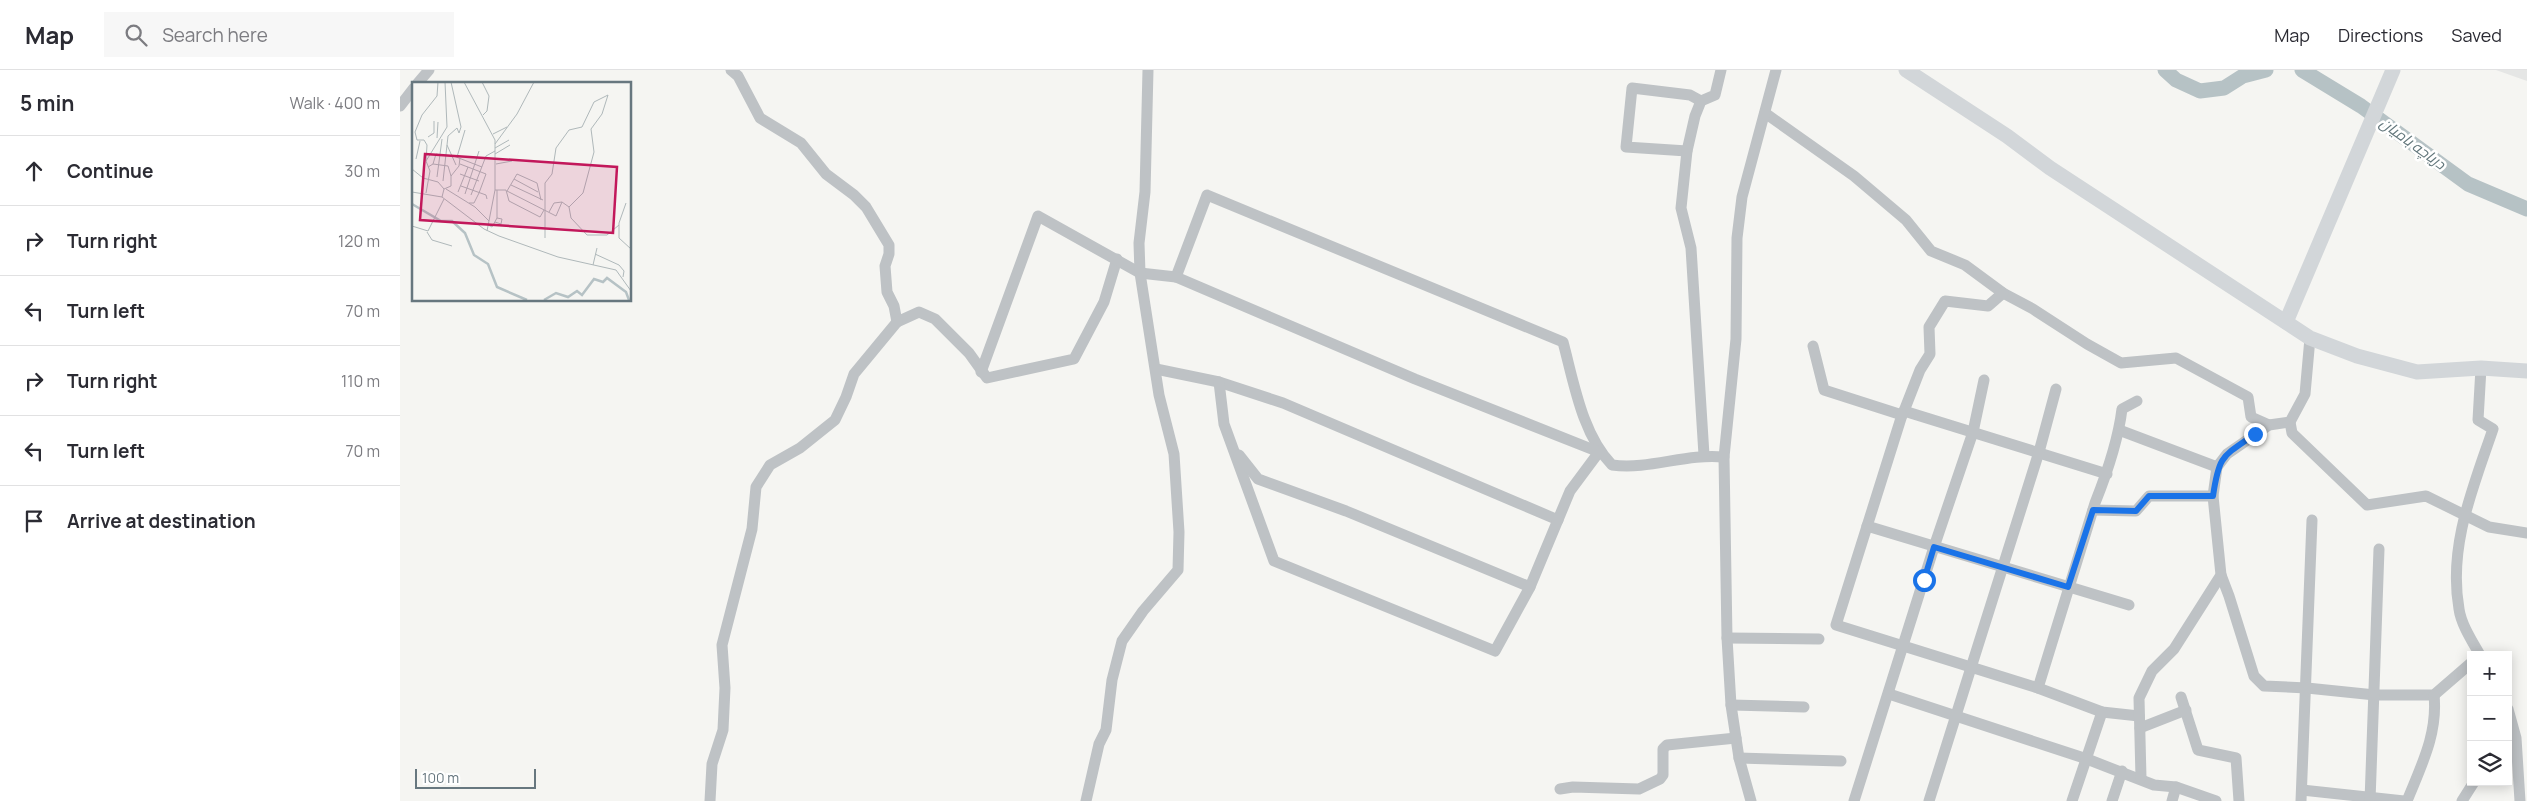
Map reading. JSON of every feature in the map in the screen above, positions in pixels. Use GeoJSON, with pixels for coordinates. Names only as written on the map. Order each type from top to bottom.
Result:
{"type":"FeatureCollection","features":[{"type":"Feature","properties":{"kind":"main road"},"geometry":{"type":"LineString","coordinates":[[1906,70],[2007,136],[2050,168],[2310,338],[2357,356],[2417,372],[2481,368],[2527,371]]}},
{"type":"Feature","properties":{"kind":"main road"},"geometry":{"type":"LineString","coordinates":[[2286,322],[2393,70]]}},
{"type":"Feature","properties":{"kind":"street"},"geometry":{"type":"LineString","coordinates":[[419,82],[430,70]]}},
{"type":"Feature","properties":{"kind":"street"},"geometry":{"type":"LineString","coordinates":[[731,70],[738,76],[760,118],[801,143],[826,174],[854,195],[866,207],[889,245],[889,254],[885,266],[887,292],[894,306],[897,322]]}},
{"type":"Feature","properties":{"kind":"street"},"geometry":{"type":"LineString","coordinates":[[1086,801],[1099,744],[1106,730],[1112,680],[1122,641],[1178,570],[1179,532],[1174,454],[1160,395],[1140,273],[1139,243],[1145,192],[1148,70]]}},
{"type":"Feature","properties":{"kind":"street"},"geometry":{"type":"LineString","coordinates":[[1704,455],[1691,248],[1681,208],[1687,152],[1695,116],[1701,101],[1715,95],[1721,70]]}},
{"type":"Feature","properties":{"kind":"street"},"geometry":{"type":"LineString","coordinates":[[1751,801],[1739,758],[1731,705],[1727,638],[1724,457],[1736,339],[1737,238],[1742,197],[1776,70]]}},
{"type":"Feature","properties":{"kind":"street"},"geometry":{"type":"LineString","coordinates":[[1687,152],[1626,147],[1632,88],[1690,95],[1701,101]]}},
{"type":"Feature","properties":{"kind":"street"},"geometry":{"type":"LineString","coordinates":[[400,106],[412,91]]}},
{"type":"Feature","properties":{"kind":"street"},"geometry":{"type":"LineString","coordinates":[[1765,113],[1854,176],[1906,220],[1931,251],[1965,265],[2003,293],[2121,363],[2176,358],[2248,397],[2251,417],[2269,425]]}},
{"type":"Feature","properties":{"kind":"street"},"geometry":{"type":"LineString","coordinates":[[1176,277],[1207,195],[1345,251],[1563,342],[1580,403],[1599,452]]}},
{"type":"Feature","properties":{"kind":"street"},"geometry":{"type":"LineString","coordinates":[[981,372],[1038,216],[1140,273],[1176,277],[1415,379],[1599,452],[1612,465],[1632,468],[1704,455],[1724,457]]}},
{"type":"Feature","properties":{"kind":"street"},"geometry":{"type":"LineString","coordinates":[[710,801],[712,764],[723,730],[726,688],[722,644],[752,529],[756,487],[770,465],[800,448],[835,420],[854,374],[897,322],[919,312],[935,319],[969,353],[987,378],[1074,359],[1104,302],[1117,259]]}},
{"type":"Feature","properties":{"kind":"street"},"geometry":{"type":"LineString","coordinates":[[2003,293],[1988,306],[1945,301],[1929,327],[1930,354],[1920,370],[1903,413],[1836,624],[2038,688],[2102,712],[2139,716]]}},
{"type":"Feature","properties":{"kind":"street"},"geometry":{"type":"LineString","coordinates":[[2310,338],[2304,394],[2290,422],[2292,433],[2367,505],[2426,496],[2489,527],[2527,533]]}},
{"type":"Feature","properties":{"kind":"street"},"geometry":{"type":"LineString","coordinates":[[1813,346],[1824,390],[1973,432],[2106,474]]}},
{"type":"Feature","properties":{"kind":"street"},"geometry":{"type":"LineString","coordinates":[[2478,651],[2459,611],[2456,561],[2464,515],[2493,429],[2478,420],[2481,368]]}},
{"type":"Feature","properties":{"kind":"street"},"geometry":{"type":"LineString","coordinates":[[1156,369],[1220,382],[1282,403],[1558,520]]}},
{"type":"Feature","properties":{"kind":"street"},"geometry":{"type":"LineString","coordinates":[[1854,801],[1889,694],[1902,646],[1973,432],[1984,380]]}},
{"type":"Feature","properties":{"kind":"street"},"geometry":{"type":"LineString","coordinates":[[1220,382],[1224,424],[1274,561],[1495,651],[1530,587],[1570,491],[1599,452]]}},
{"type":"Feature","properties":{"kind":"street"},"geometry":{"type":"LineString","coordinates":[[1930,801],[2040,452],[2056,389]]}},
{"type":"Feature","properties":{"kind":"street"},"geometry":{"type":"LineString","coordinates":[[2038,688],[2068,587],[2106,474],[2119,430],[2122,409],[2137,401]]}},
{"type":"Feature","properties":{"kind":"street"},"geometry":{"type":"LineString","coordinates":[[2290,422],[2269,425],[2227,454],[2218,467],[2213,496],[2221,575],[2254,676],[2264,686],[2375,695],[2434,695],[2467,666]]}},
{"type":"Feature","properties":{"kind":"street"},"geometry":{"type":"LineString","coordinates":[[2119,430],[2218,467]]}},
{"type":"Feature","properties":{"kind":"street"},"geometry":{"type":"LineString","coordinates":[[1234,449],[1258,479],[1346,511],[1530,587]]}},
{"type":"Feature","properties":{"kind":"street"},"geometry":{"type":"LineString","coordinates":[[2093,510],[2136,511],[2149,496],[2213,496]]}},
{"type":"Feature","properties":{"kind":"street"},"geometry":{"type":"LineString","coordinates":[[2312,520],[2302,796],[2405,801],[2430,745],[2436,714],[2434,695]]}},
{"type":"Feature","properties":{"kind":"street"},"geometry":{"type":"LineString","coordinates":[[1867,526],[2129,605]]}},
{"type":"Feature","properties":{"kind":"street"},"geometry":{"type":"LineString","coordinates":[[2370,799],[2375,695],[2378,549]]}},
{"type":"Feature","properties":{"kind":"street"},"geometry":{"type":"LineString","coordinates":[[2141,778],[2138,698],[2152,671],[2174,648],[2221,575]]}},
{"type":"Feature","properties":{"kind":"street"},"geometry":{"type":"LineString","coordinates":[[1727,638],[1819,639]]}},
{"type":"Feature","properties":{"kind":"street"},"geometry":{"type":"LineString","coordinates":[[1889,694],[2122,771],[2154,785],[2176,787],[2216,801]]}},
{"type":"Feature","properties":{"kind":"street"},"geometry":{"type":"LineString","coordinates":[[2181,698],[2198,750],[2236,758],[2239,801]]}},
{"type":"Feature","properties":{"kind":"street"},"geometry":{"type":"LineString","coordinates":[[1731,705],[1804,708]]}},
{"type":"Feature","properties":{"kind":"street"},"geometry":{"type":"LineString","coordinates":[[2140,728],[2186,710]]}},
{"type":"Feature","properties":{"kind":"street"},"geometry":{"type":"LineString","coordinates":[[2072,801],[2102,712]]}},
{"type":"Feature","properties":{"kind":"street"},"geometry":{"type":"LineString","coordinates":[[2512,735],[2520,801]]}},
{"type":"Feature","properties":{"kind":"street"},"geometry":{"type":"LineString","coordinates":[[1560,789],[1639,789],[1660,779],[1663,775],[1663,749],[1667,745],[1736,738]]}},
{"type":"Feature","properties":{"kind":"street"},"geometry":{"type":"LineString","coordinates":[[1739,758],[1841,761]]}},
{"type":"Feature","properties":{"kind":"street"},"geometry":{"type":"LineString","coordinates":[[2112,801],[2122,771]]}},
{"type":"Feature","properties":{"kind":"street"},"geometry":{"type":"LineString","coordinates":[[2462,801],[2471,786]]}},
{"type":"Feature","properties":{"kind":"street"},"geometry":{"type":"LineString","coordinates":[[2172,801],[2176,787]]}},
{"type":"Feature","properties":{"kind":"street"},"geometry":{"type":"LineString","coordinates":[[1636,801],[1639,789]]}},
{"type":"Feature","properties":{"kind":"shaded area"},"geometry":{"type":"Polygon","coordinates":[[[2496,70],[2527,70],[2527,81],[2496,70]]]}},
{"type":"Feature","properties":{"kind":"waterway","name":"دریاچه بامیان"},"geometry":{"type":"LineString","coordinates":[[2165,70],[2176,80],[2200,91],[2224,88],[2243,76],[2266,70]]}},
{"type":"Feature","properties":{"kind":"waterway","name":"دریاچه بامیان"},"geometry":{"type":"LineString","coordinates":[[2302,70],[2361,106],[2468,184],[2527,209]]}},
{"type":"Feature","properties":{"kind":"route"},"geometry":{"type":"LineString","coordinates":[[1924,580],[1934,547],[2068,587],[2093,510],[2136,511],[2149,496],[2213,496],[2218,467],[2227,454],[2255,434]]}}]}
